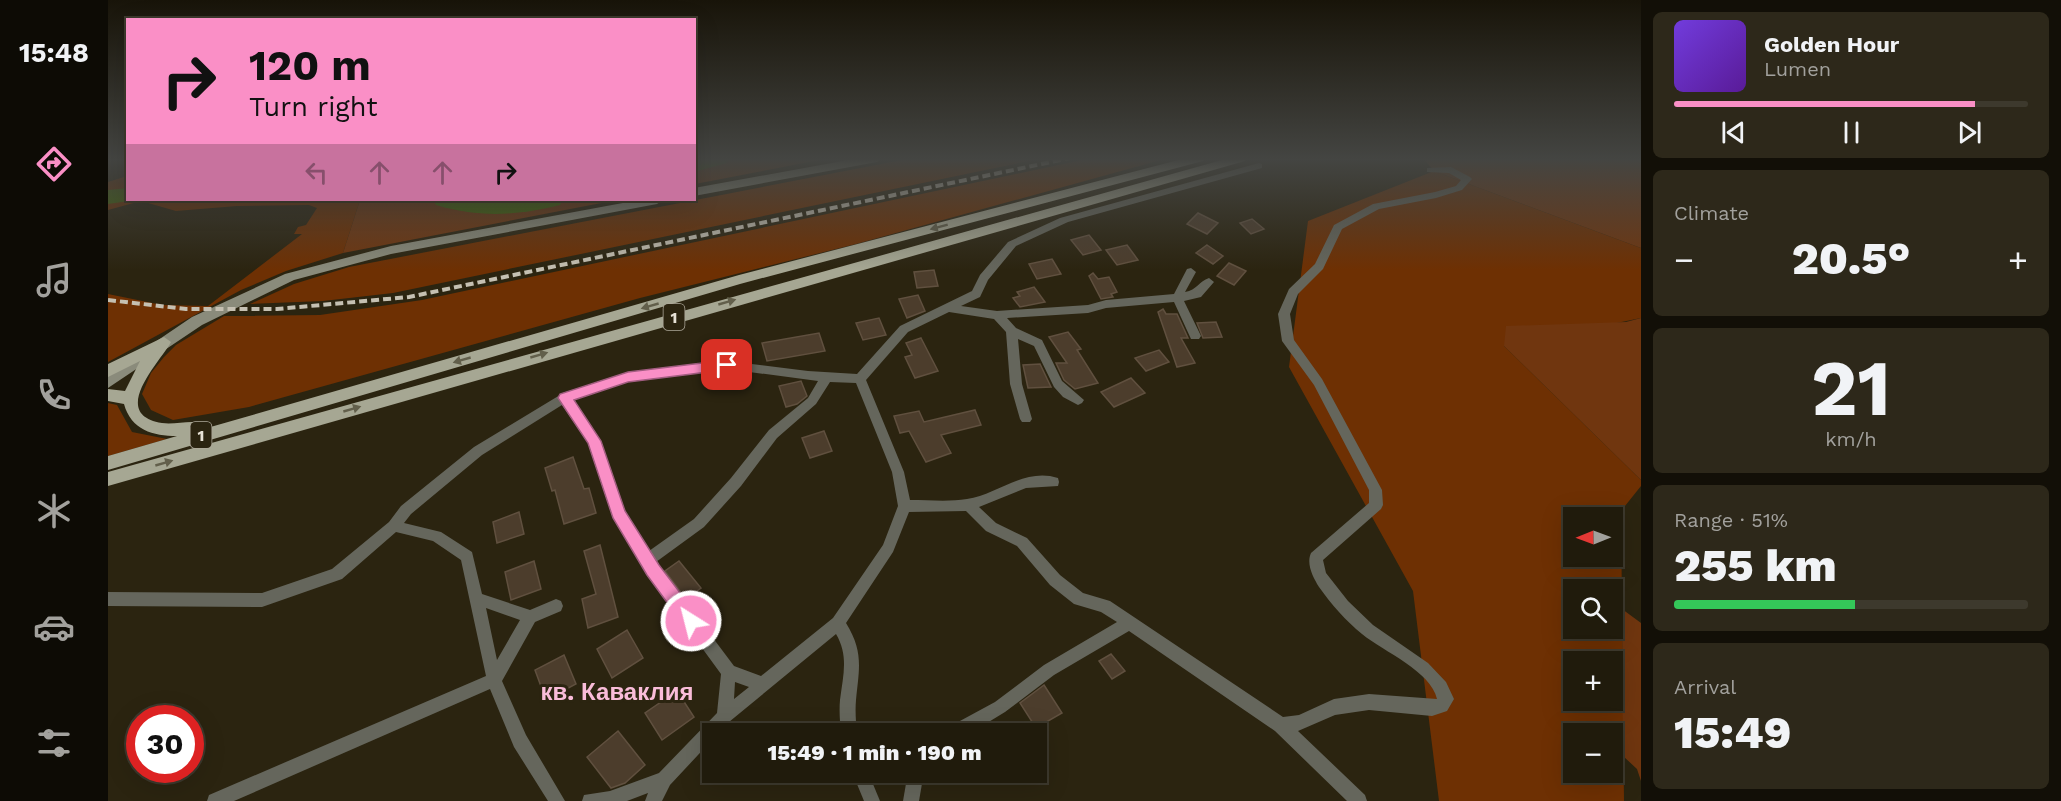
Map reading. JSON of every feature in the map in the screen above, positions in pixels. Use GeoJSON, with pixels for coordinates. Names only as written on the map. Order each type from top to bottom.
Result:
{"type":"FeatureCollection","features":[{"type":"Feature","properties":{"kind":"main road","name":"1"},"geometry":{"type":"LineString","coordinates":[[108,463],[739,280],[1057,195]]}},
{"type":"Feature","properties":{"kind":"main road","name":"1"},"geometry":{"type":"LineString","coordinates":[[108,479],[1109,195]]}},
{"type":"Feature","properties":{"kind":"main road"},"geometry":{"type":"LineString","coordinates":[[108,371],[229,305],[290,278],[391,250],[652,201]]}},
{"type":"Feature","properties":{"kind":"main road"},"geometry":{"type":"LineString","coordinates":[[166,341],[137,379],[131,401],[132,410],[145,425],[171,431],[189,430],[293,408]]}},
{"type":"Feature","properties":{"kind":"main road"},"geometry":{"type":"LineString","coordinates":[[108,382],[166,341]]}},
{"type":"Feature","properties":{"kind":"main road"},"geometry":{"type":"LineString","coordinates":[[108,395],[131,401]]}},
{"type":"Feature","properties":{"kind":"street"},"geometry":{"type":"LineString","coordinates":[[860,379],[904,329],[976,294],[984,278],[1012,244],[1064,220],[1153,195]]}},
{"type":"Feature","properties":{"kind":"street"},"geometry":{"type":"LineString","coordinates":[[1281,725],[1300,723],[1335,707],[1369,702],[1432,708],[1442,705],[1446,699],[1442,687],[1432,675],[1368,630],[1337,600],[1315,570],[1316,557],[1376,505],[1376,490],[1318,382],[1288,341],[1284,327],[1284,314],[1293,292],[1319,266],[1338,227],[1376,206],[1434,195]]}},
{"type":"Feature","properties":{"kind":"street"},"geometry":{"type":"LineString","coordinates":[[1177,298],[1191,272]]}},
{"type":"Feature","properties":{"kind":"street"},"geometry":{"type":"LineString","coordinates":[[950,308],[997,315],[1088,309],[1106,304],[1197,294],[1209,282]]}},
{"type":"Feature","properties":{"kind":"street"},"geometry":{"type":"LineString","coordinates":[[1177,298],[1195,336]]}},
{"type":"Feature","properties":{"kind":"street"},"geometry":{"type":"LineString","coordinates":[[997,315],[1012,331],[1038,343],[1055,356]]}},
{"type":"Feature","properties":{"kind":"street"},"geometry":{"type":"LineString","coordinates":[[1012,331],[1016,384],[1026,419]]}},
{"type":"Feature","properties":{"kind":"street"},"geometry":{"type":"LineString","coordinates":[[1038,343],[1058,384],[1067,394],[1078,400]]}},
{"type":"Feature","properties":{"kind":"street"},"geometry":{"type":"LineString","coordinates":[[108,599],[262,600],[337,574],[394,526],[406,510],[478,451],[564,398],[628,377],[727,365],[860,379]]}},
{"type":"Feature","properties":{"kind":"street"},"geometry":{"type":"LineString","coordinates":[[647,560],[699,523],[736,482],[773,434],[812,401],[827,377]]}},
{"type":"Feature","properties":{"kind":"street"},"geometry":{"type":"LineString","coordinates":[[653,801],[664,779],[724,717],[838,623],[888,548],[905,506],[898,472],[860,379]]}},
{"type":"Feature","properties":{"kind":"street"},"geometry":{"type":"LineString","coordinates":[[564,398],[594,441],[618,514],[647,560],[729,672],[764,685]]}},
{"type":"Feature","properties":{"kind":"street"},"geometry":{"type":"LineString","coordinates":[[905,506],[969,505],[1025,483],[1053,482]]}},
{"type":"Feature","properties":{"kind":"street"},"geometry":{"type":"LineString","coordinates":[[969,505],[991,526],[1022,542],[1055,580],[1079,599],[1105,606],[1281,725],[1359,801]]}},
{"type":"Feature","properties":{"kind":"street"},"geometry":{"type":"LineString","coordinates":[[394,526],[436,536],[468,555],[475,598],[494,680],[520,741],[557,801]]}},
{"type":"Feature","properties":{"kind":"street"},"geometry":{"type":"LineString","coordinates":[[475,598],[530,617]]}},
{"type":"Feature","properties":{"kind":"street"},"geometry":{"type":"LineString","coordinates":[[215,801],[494,680],[530,617],[556,606]]}},
{"type":"Feature","properties":{"kind":"street"},"geometry":{"type":"LineString","coordinates":[[838,623],[850,642],[855,664],[848,702],[849,723]]}},
{"type":"Feature","properties":{"kind":"street"},"geometry":{"type":"LineString","coordinates":[[972,723],[999,707],[1049,670],[1129,623]]}},
{"type":"Feature","properties":{"kind":"street"},"geometry":{"type":"LineString","coordinates":[[724,717],[729,672]]}},
{"type":"Feature","properties":{"kind":"street"},"geometry":{"type":"LineString","coordinates":[[590,801],[610,800],[664,779]]}},
{"type":"Feature","properties":{"kind":"street"},"geometry":{"type":"LineString","coordinates":[[865,783],[872,801]]}},
{"type":"Feature","properties":{"kind":"street"},"geometry":{"type":"LineString","coordinates":[[911,801],[914,783]]}},
{"type":"Feature","properties":{"kind":"shaded area"},"geometry":{"type":"Polygon","coordinates":[[[108,195],[126,195],[126,201],[141,201],[108,210],[108,195]]]}},
{"type":"Feature","properties":{"kind":"shaded area"},"geometry":{"type":"Polygon","coordinates":[[[719,195],[863,195],[393,293],[323,301],[250,304],[294,284],[349,267],[719,195]]]}},
{"type":"Feature","properties":{"kind":"shaded area"},"geometry":{"type":"Polygon","coordinates":[[[915,195],[1032,195],[856,244],[640,298],[249,407],[173,420],[151,410],[142,394],[151,373],[176,345],[224,316],[320,315],[422,300],[915,195]]]}},
{"type":"Feature","properties":{"kind":"shaded area"},"geometry":{"type":"Polygon","coordinates":[[[1373,195],[1500,195],[1641,248],[1641,318],[1504,346],[1641,480],[1641,486],[1623,508],[1563,507],[1563,567],[1622,567],[1622,579],[1563,579],[1563,639],[1622,639],[1622,651],[1563,651],[1563,711],[1623,711],[1623,704],[1624,801],[1439,801],[1413,591],[1289,367],[1308,221],[1373,195]]]}},
{"type":"Feature","properties":{"kind":"shaded area"},"geometry":{"type":"Polygon","coordinates":[[[1500,195],[1641,195],[1641,248],[1500,195]]]}},
{"type":"Feature","properties":{"kind":"shaded area"},"geometry":{"type":"Polygon","coordinates":[[[141,201],[360,201],[343,253],[286,271],[241,290],[108,362],[108,294],[162,305],[208,306],[302,234],[294,234],[298,227],[306,225],[317,208],[309,205],[237,206],[176,211],[141,201]]]}},
{"type":"Feature","properties":{"kind":"shaded area"},"geometry":{"type":"Polygon","coordinates":[[[360,201],[612,201],[343,253],[360,201]]]}},
{"type":"Feature","properties":{"kind":"shaded area"},"geometry":{"type":"Polygon","coordinates":[[[1641,318],[1641,480],[1504,346],[1506,326],[1626,322],[1641,318]]]}},
{"type":"Feature","properties":{"kind":"shaded area"},"geometry":{"type":"Polygon","coordinates":[[[108,403],[117,405],[132,432],[167,439],[108,456],[108,403]]]}},
{"type":"Feature","properties":{"kind":"shaded area"},"geometry":{"type":"Polygon","coordinates":[[[1623,610],[1641,623],[1641,781],[1637,769],[1623,756],[1623,610]]]}},
{"type":"Feature","properties":{"kind":"building"},"geometry":{"type":"Polygon","coordinates":[[[1198,213],[1218,223],[1207,234],[1187,224],[1198,213]]]}},
{"type":"Feature","properties":{"kind":"building"},"geometry":{"type":"Polygon","coordinates":[[[1252,219],[1264,229],[1251,234],[1240,223],[1252,219]]]}},
{"type":"Feature","properties":{"kind":"building"},"geometry":{"type":"Polygon","coordinates":[[[1089,235],[1101,250],[1083,255],[1071,240],[1089,235]]]}},
{"type":"Feature","properties":{"kind":"building"},"geometry":{"type":"Polygon","coordinates":[[[1127,245],[1138,260],[1117,265],[1106,250],[1127,245]]]}},
{"type":"Feature","properties":{"kind":"building"},"geometry":{"type":"Polygon","coordinates":[[[1207,245],[1223,256],[1213,264],[1196,253],[1207,245]]]}},
{"type":"Feature","properties":{"kind":"building"},"geometry":{"type":"Polygon","coordinates":[[[1052,259],[1061,274],[1037,279],[1029,264],[1052,259]]]}},
{"type":"Feature","properties":{"kind":"building"},"geometry":{"type":"Polygon","coordinates":[[[1229,263],[1246,271],[1234,285],[1217,276],[1229,263]]]}},
{"type":"Feature","properties":{"kind":"building"},"geometry":{"type":"Polygon","coordinates":[[[934,270],[938,286],[917,288],[914,272],[934,270]]]}},
{"type":"Feature","properties":{"kind":"building"},"geometry":{"type":"Polygon","coordinates":[[[1093,273],[1098,279],[1109,277],[1117,292],[1111,294],[1113,297],[1101,299],[1089,276],[1093,273]]]}},
{"type":"Feature","properties":{"kind":"building"},"geometry":{"type":"Polygon","coordinates":[[[1034,287],[1045,302],[1020,307],[1013,298],[1020,296],[1017,292],[1034,287]]]}},
{"type":"Feature","properties":{"kind":"building"},"geometry":{"type":"Polygon","coordinates":[[[918,295],[925,311],[907,318],[899,299],[918,295]]]}},
{"type":"Feature","properties":{"kind":"building"},"geometry":{"type":"Polygon","coordinates":[[[1163,309],[1166,314],[1177,314],[1188,338],[1181,338],[1195,363],[1177,367],[1158,312],[1163,309]]]}},
{"type":"Feature","properties":{"kind":"building"},"geometry":{"type":"Polygon","coordinates":[[[879,318],[886,335],[863,340],[856,323],[879,318]]]}},
{"type":"Feature","properties":{"kind":"building"},"geometry":{"type":"Polygon","coordinates":[[[1216,322],[1222,337],[1203,338],[1197,323],[1216,322]]]}},
{"type":"Feature","properties":{"kind":"building"},"geometry":{"type":"Polygon","coordinates":[[[1068,332],[1081,349],[1077,350],[1098,383],[1075,389],[1064,380],[1056,363],[1067,363],[1049,337],[1068,332]]]}},
{"type":"Feature","properties":{"kind":"building"},"geometry":{"type":"Polygon","coordinates":[[[819,333],[825,351],[767,361],[762,343],[819,333]]]}},
{"type":"Feature","properties":{"kind":"building"},"geometry":{"type":"Polygon","coordinates":[[[921,338],[938,371],[915,378],[905,357],[912,355],[906,343],[921,338]]]}},
{"type":"Feature","properties":{"kind":"building"},"geometry":{"type":"Polygon","coordinates":[[[1159,350],[1169,362],[1146,371],[1135,358],[1159,350]]]}},
{"type":"Feature","properties":{"kind":"building"},"geometry":{"type":"Polygon","coordinates":[[[1040,364],[1051,387],[1028,388],[1023,365],[1040,364]]]}},
{"type":"Feature","properties":{"kind":"building"},"geometry":{"type":"Polygon","coordinates":[[[1131,378],[1145,393],[1114,407],[1101,392],[1131,378]]]}},
{"type":"Feature","properties":{"kind":"building"},"geometry":{"type":"Polygon","coordinates":[[[801,381],[807,396],[797,404],[786,407],[779,386],[801,381]]]}},
{"type":"Feature","properties":{"kind":"building"},"geometry":{"type":"Polygon","coordinates":[[[975,410],[981,425],[941,435],[951,453],[926,462],[909,431],[900,433],[894,416],[919,411],[924,422],[975,410]]]}},
{"type":"Feature","properties":{"kind":"building"},"geometry":{"type":"Polygon","coordinates":[[[824,431],[832,451],[810,458],[802,438],[824,431]]]}},
{"type":"Feature","properties":{"kind":"building"},"geometry":{"type":"Polygon","coordinates":[[[573,457],[584,489],[589,488],[596,513],[564,524],[555,490],[552,491],[545,468],[573,457]]]}},
{"type":"Feature","properties":{"kind":"building"},"geometry":{"type":"Polygon","coordinates":[[[519,512],[524,534],[497,543],[493,522],[519,512]]]}},
{"type":"Feature","properties":{"kind":"building"},"geometry":{"type":"Polygon","coordinates":[[[600,545],[618,617],[588,628],[582,599],[596,594],[584,551],[600,545]]]}},
{"type":"Feature","properties":{"kind":"building"},"geometry":{"type":"Polygon","coordinates":[[[534,561],[541,589],[511,600],[505,572],[534,561]]]}},
{"type":"Feature","properties":{"kind":"building"},"geometry":{"type":"Polygon","coordinates":[[[679,561],[701,588],[686,599],[665,571],[679,561]]]}},
{"type":"Feature","properties":{"kind":"building"},"geometry":{"type":"Polygon","coordinates":[[[627,630],[643,658],[612,678],[597,649],[627,630]]]}},
{"type":"Feature","properties":{"kind":"building"},"geometry":{"type":"Polygon","coordinates":[[[1111,654],[1125,671],[1112,679],[1099,661],[1111,654]]]}},
{"type":"Feature","properties":{"kind":"building"},"geometry":{"type":"Polygon","coordinates":[[[564,655],[576,684],[546,700],[535,670],[564,655]]]}},
{"type":"Feature","properties":{"kind":"building"},"geometry":{"type":"Polygon","coordinates":[[[1044,685],[1062,713],[1045,723],[1033,723],[1020,703],[1044,685]]]}},
{"type":"Feature","properties":{"kind":"building"},"geometry":{"type":"Polygon","coordinates":[[[677,691],[694,717],[662,740],[645,713],[677,691]]]}},
{"type":"Feature","properties":{"kind":"building"},"geometry":{"type":"Polygon","coordinates":[[[618,731],[645,765],[625,783],[611,788],[587,757],[618,731]]]}},
{"type":"Feature","properties":{"kind":"waterway"},"geometry":{"type":"LineString","coordinates":[[108,197],[124,195]]}},
{"type":"Feature","properties":{"kind":"waterway"},"geometry":{"type":"LineString","coordinates":[[448,201],[485,208],[524,206],[547,201]]}},
{"type":"Feature","properties":{"kind":"railway"},"geometry":{"type":"LineString","coordinates":[[108,300],[186,309],[277,309],[409,297],[892,195]]}},
{"type":"Feature","properties":{"kind":"district","name":"кв. Каваклия"},"geometry":{"type":"Point","coordinates":[617,692]}},
{"type":"Feature","properties":{"kind":"route"},"geometry":{"type":"LineString","coordinates":[[691,621],[653,570],[618,514],[594,441],[564,398],[628,377],[727,365]]}}]}
